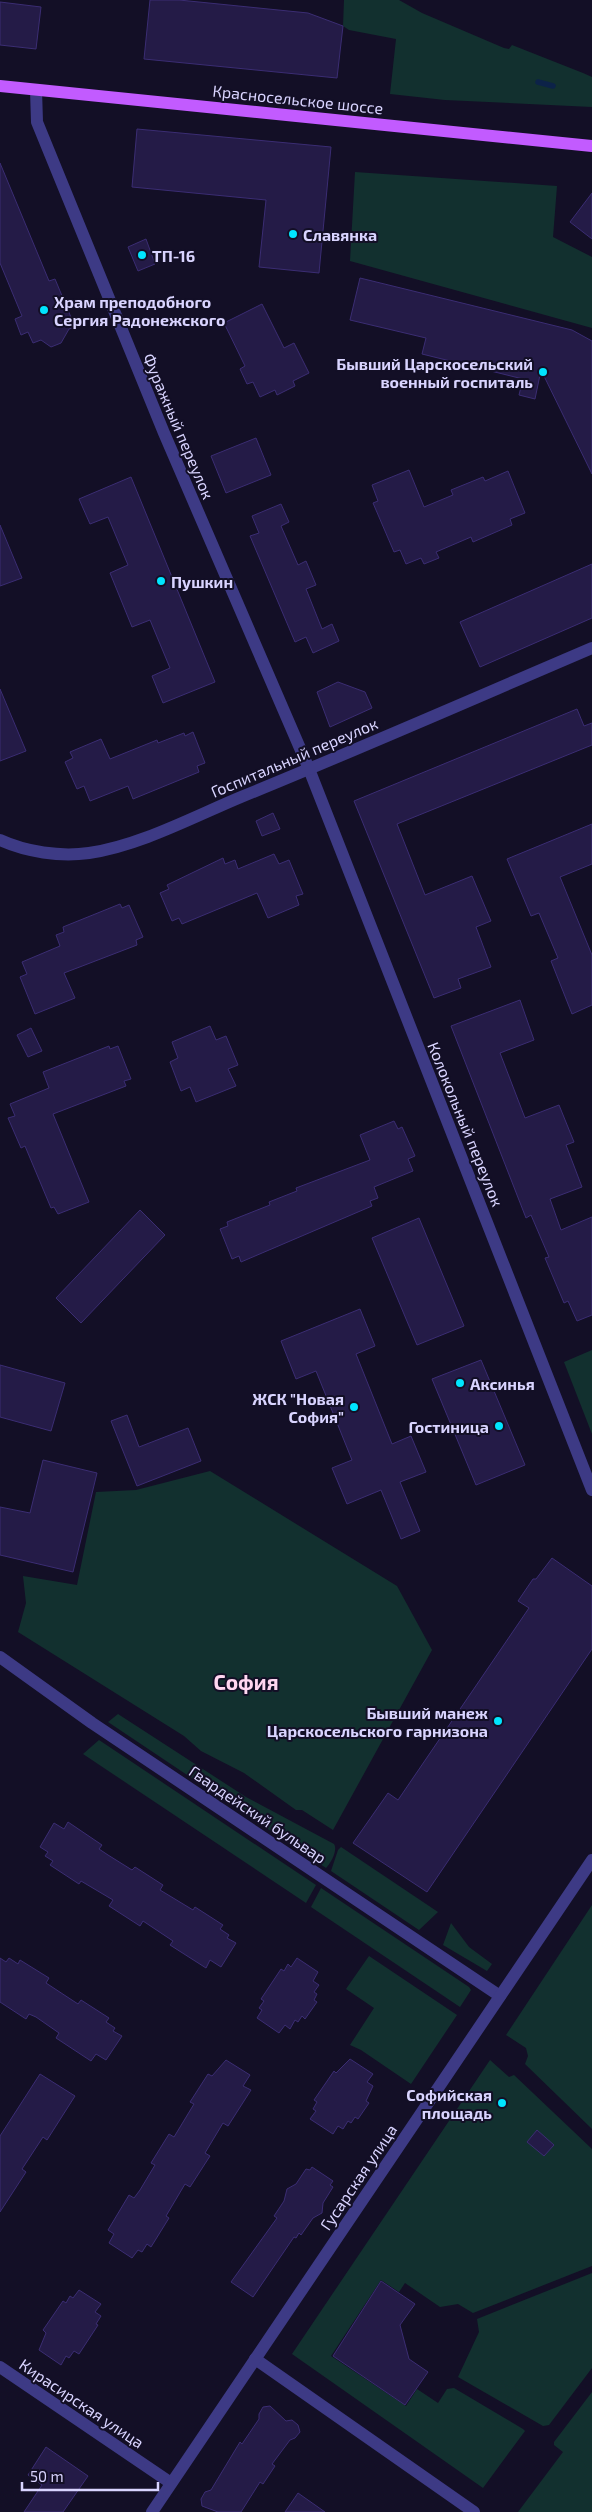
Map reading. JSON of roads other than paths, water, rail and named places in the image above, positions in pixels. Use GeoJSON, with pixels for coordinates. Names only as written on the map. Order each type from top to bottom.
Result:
{"type":"FeatureCollection","features":[{"type":"Feature","properties":{"kind":"main road","name":"Красносельское шоссе"},"geometry":{"type":"LineString","coordinates":[[0,86],[592,146]]}},
{"type":"Feature","properties":{"kind":"street","name":"Фуражный переулок"},"geometry":{"type":"LineString","coordinates":[[36,90],[35,107],[40,130],[164,433],[309,769]]}},
{"type":"Feature","properties":{"kind":"street","name":"Госпитальный переулок"},"geometry":{"type":"LineString","coordinates":[[0,840],[12,846],[51,854],[88,853],[131,842],[309,769],[592,648]]}},
{"type":"Feature","properties":{"kind":"street","name":"Колокольный переулок"},"geometry":{"type":"LineString","coordinates":[[309,769],[592,1490]]}},
{"type":"Feature","properties":{"kind":"street","name":"Гвардейский бульвар"},"geometry":{"type":"LineString","coordinates":[[0,1657],[92,1723],[500,1996]]}},
{"type":"Feature","properties":{"kind":"street","name":"Гусарская улица"},"geometry":{"type":"LineString","coordinates":[[152,2512],[592,1860]]}},
{"type":"Feature","properties":{"kind":"street"},"geometry":{"type":"LineString","coordinates":[[255,2359],[474,2512]]}},
{"type":"Feature","properties":{"kind":"street","name":"Кирасирская улица"},"geometry":{"type":"LineString","coordinates":[[0,2367],[171,2483]]}},
{"type":"Feature","properties":{"kind":"waterway"},"geometry":{"type":"LineString","coordinates":[[538,82],[553,86]]}},
{"type":"Feature","properties":{"kind":"place","name":"Славянка"},"geometry":{"type":"Point","coordinates":[293,234]}},
{"type":"Feature","properties":{"kind":"place","name":"ТП-16"},"geometry":{"type":"Point","coordinates":[142,255]}},
{"type":"Feature","properties":{"kind":"place","name":"Храм преподобного Сергия Радонежского"},"geometry":{"type":"Point","coordinates":[44,310]}},
{"type":"Feature","properties":{"kind":"place","name":"Бывший Царскосельский военный госпиталь"},"geometry":{"type":"Point","coordinates":[543,372]}},
{"type":"Feature","properties":{"kind":"place","name":"Пушкин"},"geometry":{"type":"Point","coordinates":[161,581]}},
{"type":"Feature","properties":{"kind":"place","name":"Аксинья"},"geometry":{"type":"Point","coordinates":[460,1383]}},
{"type":"Feature","properties":{"kind":"place","name":"ЖСК \"Новая София\""},"geometry":{"type":"Point","coordinates":[354,1407]}},
{"type":"Feature","properties":{"kind":"place","name":"Гостиница"},"geometry":{"type":"Point","coordinates":[499,1426]}},
{"type":"Feature","properties":{"kind":"place","name":"Бывший манеж Царскосельского гарнизона"},"geometry":{"type":"Point","coordinates":[498,1721]}},
{"type":"Feature","properties":{"kind":"place","name":"Софийская площадь"},"geometry":{"type":"Point","coordinates":[502,2103]}},
{"type":"Feature","properties":{"kind":"district","name":"София"},"geometry":{"type":"Point","coordinates":[246,1681]}}]}
